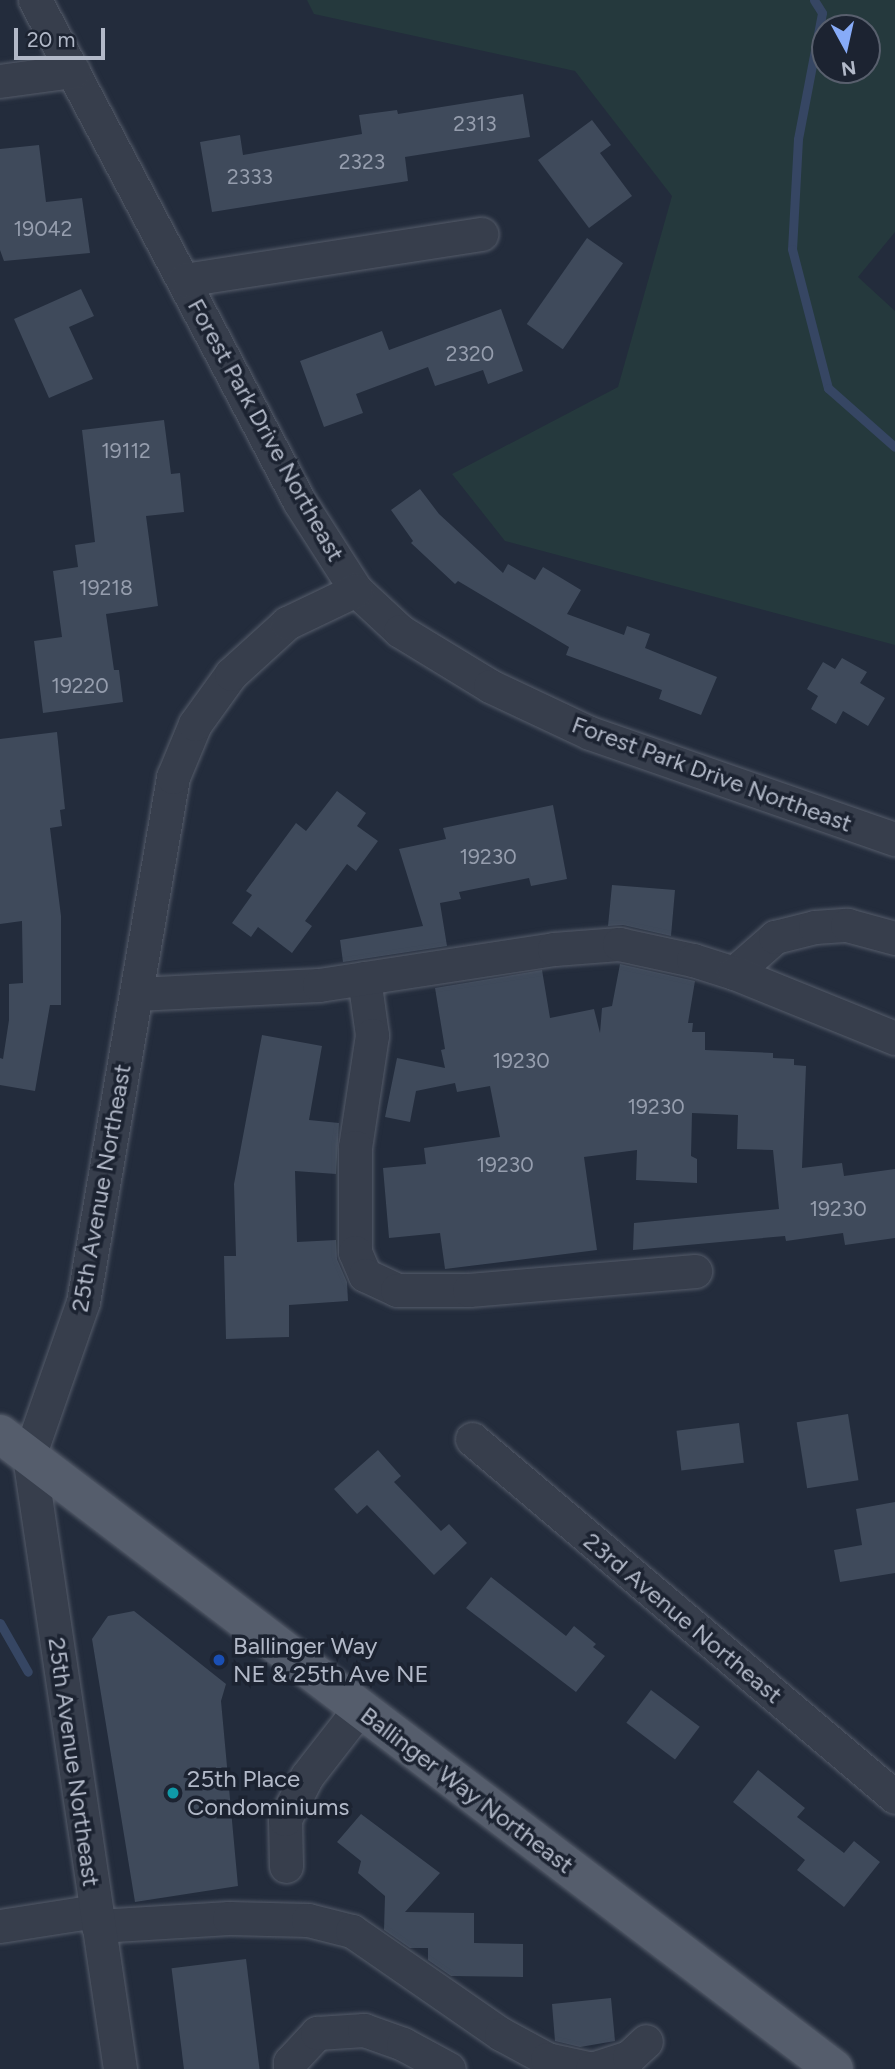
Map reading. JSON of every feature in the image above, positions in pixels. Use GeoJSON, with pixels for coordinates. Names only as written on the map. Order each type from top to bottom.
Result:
{"type":"FeatureCollection","features":[{"type":"Feature","properties":{"kind":"main road","name":"Ballinger Way Northeast"},"geometry":{"type":"LineString","coordinates":[[10,1450],[360,1708],[834,2069]]}},
{"type":"Feature","properties":{"kind":"street","name":"Forest Park Drive Northeast"},"geometry":{"type":"LineString","coordinates":[[35,0],[299,501],[356,590],[400,631],[478,679],[590,733],[895,839]]}},
{"type":"Feature","properties":{"kind":"street"},"geometry":{"type":"LineString","coordinates":[[0,81],[72,71]]}},
{"type":"Feature","properties":{"kind":"street"},"geometry":{"type":"LineString","coordinates":[[184,280],[481,234]]}},
{"type":"Feature","properties":{"kind":"street","name":"25th Avenue Northeast"},"geometry":{"type":"LineString","coordinates":[[120,2069],[97,1918],[10,1450],[83,1302],[173,777],[195,724],[231,674],[287,623],[356,590]]}},
{"type":"Feature","properties":{"kind":"street"},"geometry":{"type":"LineString","coordinates":[[734,973],[775,937],[815,927],[847,925],[895,938]]}},
{"type":"Feature","properties":{"kind":"street"},"geometry":{"type":"LineString","coordinates":[[136,994],[319,985],[554,949],[619,944],[693,960],[734,973],[895,1038]]}},
{"type":"Feature","properties":{"kind":"street"},"geometry":{"type":"LineString","coordinates":[[364,978],[372,1035],[355,1147],[355,1252],[365,1275],[397,1290],[457,1290],[695,1271]]}},
{"type":"Feature","properties":{"kind":"street","name":"23rd Avenue Northeast"},"geometry":{"type":"LineString","coordinates":[[472,1439],[895,1797]]}},
{"type":"Feature","properties":{"kind":"street"},"geometry":{"type":"LineString","coordinates":[[286,1866],[285,1819],[307,1776],[360,1708]]}},
{"type":"Feature","properties":{"kind":"street"},"geometry":{"type":"LineString","coordinates":[[0,1926],[97,1918],[308,1920],[352,1931],[501,2034],[547,2059],[592,2069],[629,2057],[646,2041]]}},
{"type":"Feature","properties":{"kind":"street"},"geometry":{"type":"LineString","coordinates":[[290,2069],[290,2062],[317,2033],[364,2030],[403,2044],[448,2069]]}},
{"type":"Feature","properties":{"kind":"green space"},"geometry":{"type":"Polygon","coordinates":[[[307,0],[895,0],[895,232],[858,277],[895,311],[895,645],[505,541],[452,474],[618,387],[672,196],[575,71],[314,14],[307,0]]]}},
{"type":"Feature","properties":{"kind":"building"},"geometry":{"type":"Polygon","coordinates":[[[523,94],[530,137],[405,157],[408,181],[212,212],[200,142],[240,135],[243,155],[362,134],[359,115],[397,110],[398,114],[523,94]]]}},
{"type":"Feature","properties":{"kind":"building"},"geometry":{"type":"Polygon","coordinates":[[[592,120],[611,145],[600,153],[632,196],[589,228],[538,160],[592,120]]]}},
{"type":"Feature","properties":{"kind":"building"},"geometry":{"type":"Polygon","coordinates":[[[39,145],[46,202],[82,198],[90,253],[4,261],[0,250],[0,149],[39,145]]]}},
{"type":"Feature","properties":{"kind":"building"},"geometry":{"type":"Polygon","coordinates":[[[587,238],[623,263],[563,349],[527,324],[587,238]]]}},
{"type":"Feature","properties":{"kind":"building"},"geometry":{"type":"Polygon","coordinates":[[[81,289],[94,316],[69,327],[93,379],[49,398],[14,319],[81,289]]]}},
{"type":"Feature","properties":{"kind":"building"},"geometry":{"type":"Polygon","coordinates":[[[501,309],[523,371],[488,384],[483,370],[435,386],[428,367],[356,394],[363,413],[324,427],[300,361],[382,331],[389,350],[501,309]]]}},
{"type":"Feature","properties":{"kind":"building"},"geometry":{"type":"Polygon","coordinates":[[[164,420],[171,474],[180,473],[184,512],[146,516],[158,606],[106,614],[114,670],[119,670],[123,702],[43,713],[34,641],[62,637],[53,571],[78,567],[75,545],[95,542],[82,430],[164,420]]]}},
{"type":"Feature","properties":{"kind":"building"},"geometry":{"type":"Polygon","coordinates":[[[420,489],[439,514],[503,573],[508,564],[535,580],[543,567],[581,590],[567,614],[624,635],[627,626],[650,634],[645,648],[717,677],[701,715],[659,699],[662,690],[566,655],[569,647],[458,581],[455,584],[411,543],[413,541],[391,510],[420,489]]]}},
{"type":"Feature","properties":{"kind":"building"},"geometry":{"type":"Polygon","coordinates":[[[842,658],[867,672],[860,683],[885,698],[868,726],[843,711],[836,724],[811,709],[818,696],[807,689],[823,662],[835,669],[842,658]]]}},
{"type":"Feature","properties":{"kind":"building"},"geometry":{"type":"Polygon","coordinates":[[[57,732],[65,809],[60,810],[62,826],[50,828],[61,916],[61,1005],[50,1005],[35,1091],[0,1085],[0,1058],[3,1059],[9,1020],[9,984],[23,983],[22,921],[0,924],[0,739],[57,732]]]}},
{"type":"Feature","properties":{"kind":"building"},"geometry":{"type":"Polygon","coordinates":[[[337,791],[366,813],[357,826],[378,841],[356,871],[347,864],[305,921],[312,926],[292,953],[258,927],[251,937],[232,923],[252,895],[246,891],[296,823],[306,831],[337,791]]]}},
{"type":"Feature","properties":{"kind":"building"},"geometry":{"type":"Polygon","coordinates":[[[553,805],[567,879],[531,886],[529,878],[459,892],[461,899],[440,903],[447,946],[343,962],[340,940],[423,926],[399,849],[446,839],[443,828],[553,805]]]}},
{"type":"Feature","properties":{"kind":"building"},"geometry":{"type":"Polygon","coordinates":[[[612,885],[675,890],[671,936],[623,925],[608,926],[612,885]]]}},
{"type":"Feature","properties":{"kind":"building"},"geometry":{"type":"Polygon","coordinates":[[[620,964],[695,981],[688,1023],[693,1023],[692,1032],[705,1032],[705,1050],[773,1053],[773,1058],[794,1059],[794,1065],[806,1066],[802,1168],[842,1163],[844,1176],[895,1169],[895,1238],[845,1245],[843,1233],[786,1241],[785,1236],[633,1250],[634,1223],[779,1209],[773,1150],[737,1149],[738,1115],[692,1113],[691,1156],[697,1159],[697,1183],[636,1180],[637,1150],[584,1157],[597,1250],[445,1269],[440,1233],[389,1238],[383,1168],[426,1164],[424,1148],[500,1137],[490,1086],[457,1092],[455,1083],[416,1091],[410,1122],[385,1117],[397,1058],[445,1068],[441,1050],[445,1049],[435,988],[542,970],[550,1018],[594,1009],[600,1033],[602,1008],[612,1006],[620,964]]]}},
{"type":"Feature","properties":{"kind":"building"},"geometry":{"type":"Polygon","coordinates":[[[262,1035],[322,1046],[309,1120],[339,1123],[336,1174],[295,1171],[297,1242],[336,1240],[337,1259],[347,1282],[348,1301],[289,1305],[289,1337],[226,1339],[224,1256],[236,1256],[234,1184],[262,1035]]]}},
{"type":"Feature","properties":{"kind":"building"},"geometry":{"type":"Polygon","coordinates":[[[848,1414],[858,1480],[807,1488],[797,1422],[848,1414]]]}},
{"type":"Feature","properties":{"kind":"building"},"geometry":{"type":"Polygon","coordinates":[[[739,1423],[744,1463],[681,1470],[676,1431],[739,1423]]]}},
{"type":"Feature","properties":{"kind":"building"},"geometry":{"type":"Polygon","coordinates":[[[378,1450],[401,1476],[394,1482],[441,1531],[449,1524],[467,1543],[434,1575],[367,1505],[357,1514],[334,1489],[378,1450]]]}},
{"type":"Feature","properties":{"kind":"building"},"geometry":{"type":"Polygon","coordinates":[[[895,1502],[895,1573],[840,1582],[834,1550],[862,1545],[856,1509],[895,1502]]]}},
{"type":"Feature","properties":{"kind":"building"},"geometry":{"type":"Polygon","coordinates":[[[491,1577],[566,1636],[574,1626],[596,1644],[593,1647],[605,1656],[576,1692],[466,1608],[491,1577]]]}},
{"type":"Feature","properties":{"kind":"building","name":"25th Place Condominiums"},"geometry":{"type":"Polygon","coordinates":[[[134,1611],[226,1684],[221,1701],[238,1886],[135,1902],[92,1639],[108,1616],[134,1611]]]}},
{"type":"Feature","properties":{"kind":"building"},"geometry":{"type":"Polygon","coordinates":[[[651,1690],[700,1727],[675,1759],[626,1723],[651,1690]]]}},
{"type":"Feature","properties":{"kind":"building"},"geometry":{"type":"Polygon","coordinates":[[[758,1770],[805,1808],[797,1817],[844,1853],[854,1841],[880,1862],[844,1907],[797,1870],[805,1860],[733,1802],[758,1770]]]}},
{"type":"Feature","properties":{"kind":"building"},"geometry":{"type":"Polygon","coordinates":[[[361,1814],[440,1873],[405,1912],[474,1913],[474,1943],[523,1944],[523,1977],[451,1976],[428,1960],[428,1948],[410,1948],[384,1930],[385,1896],[358,1873],[361,1861],[337,1842],[361,1814]]]}},
{"type":"Feature","properties":{"kind":"building"},"geometry":{"type":"Polygon","coordinates":[[[246,1959],[260,2069],[184,2069],[172,1968],[246,1959]]]}},
{"type":"Feature","properties":{"kind":"building"},"geometry":{"type":"Polygon","coordinates":[[[611,1998],[615,2041],[580,2047],[555,2041],[552,2004],[611,1998]]]}},
{"type":"Feature","properties":{"kind":"waterway"},"geometry":{"type":"LineString","coordinates":[[814,0],[822,13],[798,139],[792,249],[828,388],[895,447]]}},
{"type":"Feature","properties":{"kind":"waterway"},"geometry":{"type":"LineString","coordinates":[[0,1623],[28,1672]]}},
{"type":"Feature","properties":{"kind":"place","name":"Ballinger Way NE & 25th Ave NE"},"geometry":{"type":"Point","coordinates":[219,1660]}},
{"type":"Feature","properties":{"kind":"place","name":"25th Place Condominiums"},"geometry":{"type":"Point","coordinates":[173,1793]}}]}
